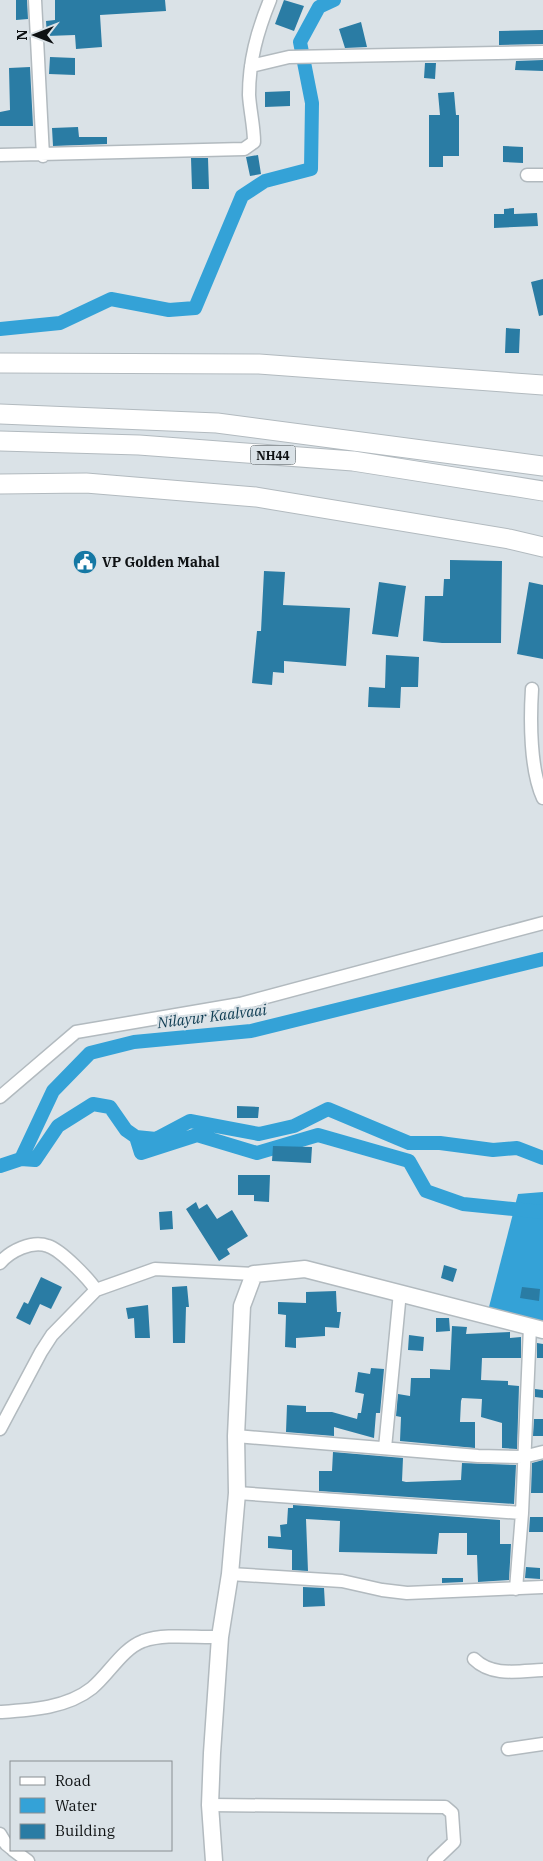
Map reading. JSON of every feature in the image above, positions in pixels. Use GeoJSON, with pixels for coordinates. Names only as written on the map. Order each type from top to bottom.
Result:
{"type":"FeatureCollection","features":[{"type":"Feature","properties":{"kind":"highway"},"geometry":{"type":"LineString","coordinates":[[0,363],[259,364],[543,385]]}},
{"type":"Feature","properties":{"kind":"highway","name":"NH44"},"geometry":{"type":"LineString","coordinates":[[0,414],[217,423],[543,466]]}},
{"type":"Feature","properties":{"kind":"highway","name":"NH44"},"geometry":{"type":"LineString","coordinates":[[0,441],[139,445],[354,461],[543,491]]}},
{"type":"Feature","properties":{"kind":"highway"},"geometry":{"type":"LineString","coordinates":[[0,484],[86,483],[256,497],[510,539],[543,548]]}},
{"type":"Feature","properties":{"kind":"main road"},"geometry":{"type":"LineString","coordinates":[[214,1861],[210,1805],[220,1637],[230,1574],[237,1493],[236,1436],[242,1306],[254,1274],[305,1269],[537,1328]]}},
{"type":"Feature","properties":{"kind":"street"},"geometry":{"type":"LineString","coordinates":[[35,0],[43,156]]}},
{"type":"Feature","properties":{"kind":"street"},"geometry":{"type":"LineString","coordinates":[[0,155],[43,156],[244,149],[250,147],[254,142],[254,125],[249,97],[251,66],[257,32],[270,0]]}},
{"type":"Feature","properties":{"kind":"street"},"geometry":{"type":"LineString","coordinates":[[251,66],[288,57],[543,52]]}},
{"type":"Feature","properties":{"kind":"street"},"geometry":{"type":"LineString","coordinates":[[527,175],[543,175]]}},
{"type":"Feature","properties":{"kind":"street"},"geometry":{"type":"LineString","coordinates":[[532,689],[530,722],[537,786],[543,798]]}},
{"type":"Feature","properties":{"kind":"street"},"geometry":{"type":"LineString","coordinates":[[0,1097],[76,1032],[240,1004],[543,923]]}},
{"type":"Feature","properties":{"kind":"street"},"geometry":{"type":"LineString","coordinates":[[0,1263],[8,1254],[29,1245],[48,1246],[87,1277],[96,1290]]}},
{"type":"Feature","properties":{"kind":"street"},"geometry":{"type":"LineString","coordinates":[[0,1429],[46,1344],[96,1290],[155,1269],[254,1274]]}},
{"type":"Feature","properties":{"kind":"street"},"geometry":{"type":"LineString","coordinates":[[385,1448],[400,1292]]}},
{"type":"Feature","properties":{"kind":"street"},"geometry":{"type":"LineString","coordinates":[[516,1589],[522,1513],[523,1457],[537,1328]]}},
{"type":"Feature","properties":{"kind":"street"},"geometry":{"type":"LineString","coordinates":[[236,1436],[478,1456],[523,1457],[543,1452]]}},
{"type":"Feature","properties":{"kind":"street"},"geometry":{"type":"LineString","coordinates":[[237,1493],[522,1513]]}},
{"type":"Feature","properties":{"kind":"street"},"geometry":{"type":"LineString","coordinates":[[230,1574],[342,1580],[382,1590],[407,1593],[543,1587]]}},
{"type":"Feature","properties":{"kind":"street"},"geometry":{"type":"LineString","coordinates":[[0,1712],[28,1710],[67,1702],[91,1688],[129,1650],[143,1641],[164,1638],[220,1637]]}},
{"type":"Feature","properties":{"kind":"street"},"geometry":{"type":"LineString","coordinates":[[474,1659],[483,1667],[494,1671],[543,1670]]}},
{"type":"Feature","properties":{"kind":"street"},"geometry":{"type":"LineString","coordinates":[[508,1749],[543,1744]]}},
{"type":"Feature","properties":{"kind":"street"},"geometry":{"type":"LineString","coordinates":[[210,1805],[445,1807],[452,1813],[454,1842],[451,1848],[434,1858],[434,1861]]}},
{"type":"Feature","properties":{"kind":"street"},"geometry":{"type":"LineString","coordinates":[[0,1834],[10,1847]]}},
{"type":"Feature","properties":{"kind":"street"},"geometry":{"type":"LineString","coordinates":[[15,1851],[28,1861]]}},
{"type":"Feature","properties":{"kind":"water"},"geometry":{"type":"Polygon","coordinates":[[[543,1192],[543,1323],[489,1307],[518,1194],[543,1192]]]}},
{"type":"Feature","properties":{"kind":"building"},"geometry":{"type":"Polygon","coordinates":[[[16,0],[27,0],[28,19],[16,20],[16,0]]]}},
{"type":"Feature","properties":{"kind":"building"},"geometry":{"type":"Polygon","coordinates":[[[55,0],[165,0],[166,11],[100,15],[102,47],[76,49],[75,35],[47,36],[46,21],[55,20],[55,0]]]}},
{"type":"Feature","properties":{"kind":"building"},"geometry":{"type":"Polygon","coordinates":[[[284,0],[304,6],[294,31],[275,24],[284,0]]]}},
{"type":"Feature","properties":{"kind":"building"},"geometry":{"type":"Polygon","coordinates":[[[361,22],[367,47],[345,48],[339,29],[361,22]]]}},
{"type":"Feature","properties":{"kind":"building"},"geometry":{"type":"Polygon","coordinates":[[[543,30],[543,44],[499,45],[499,31],[543,30]]]}},
{"type":"Feature","properties":{"kind":"building"},"geometry":{"type":"Polygon","coordinates":[[[50,57],[75,58],[75,75],[49,74],[50,57]]]}},
{"type":"Feature","properties":{"kind":"building"},"geometry":{"type":"Polygon","coordinates":[[[543,60],[543,71],[515,70],[516,61],[543,60]]]}},
{"type":"Feature","properties":{"kind":"building"},"geometry":{"type":"Polygon","coordinates":[[[425,63],[436,63],[435,79],[424,78],[425,63]]]}},
{"type":"Feature","properties":{"kind":"building"},"geometry":{"type":"Polygon","coordinates":[[[30,67],[33,126],[0,126],[0,112],[10,110],[9,68],[30,67]]]}},
{"type":"Feature","properties":{"kind":"building"},"geometry":{"type":"Polygon","coordinates":[[[290,91],[290,106],[265,107],[265,92],[290,91]]]}},
{"type":"Feature","properties":{"kind":"building"},"geometry":{"type":"Polygon","coordinates":[[[454,92],[456,115],[459,115],[459,156],[443,156],[443,167],[429,167],[429,115],[440,115],[438,93],[454,92]]]}},
{"type":"Feature","properties":{"kind":"building"},"geometry":{"type":"Polygon","coordinates":[[[78,127],[79,137],[107,137],[107,144],[53,146],[52,128],[78,127]]]}},
{"type":"Feature","properties":{"kind":"building"},"geometry":{"type":"Polygon","coordinates":[[[503,146],[523,147],[523,163],[503,162],[503,146]]]}},
{"type":"Feature","properties":{"kind":"building"},"geometry":{"type":"Polygon","coordinates":[[[258,155],[261,174],[250,176],[246,157],[258,155]]]}},
{"type":"Feature","properties":{"kind":"building"},"geometry":{"type":"Polygon","coordinates":[[[191,158],[208,158],[209,189],[192,189],[191,158]]]}},
{"type":"Feature","properties":{"kind":"building"},"geometry":{"type":"Polygon","coordinates":[[[514,208],[514,214],[537,213],[538,226],[494,228],[494,214],[504,214],[504,209],[514,208]]]}},
{"type":"Feature","properties":{"kind":"building"},"geometry":{"type":"Polygon","coordinates":[[[543,279],[543,315],[539,316],[531,282],[543,279]]]}},
{"type":"Feature","properties":{"kind":"building"},"geometry":{"type":"Polygon","coordinates":[[[506,328],[520,329],[519,353],[505,353],[506,328]]]}},
{"type":"Feature","properties":{"kind":"building"},"geometry":{"type":"Polygon","coordinates":[[[450,560],[502,561],[501,643],[442,643],[423,641],[425,596],[443,596],[444,579],[450,579],[450,560]]]}},
{"type":"Feature","properties":{"kind":"building"},"geometry":{"type":"Polygon","coordinates":[[[264,571],[285,572],[283,605],[350,608],[346,666],[284,661],[284,673],[273,672],[272,685],[252,683],[257,631],[261,631],[264,571]]]}},
{"type":"Feature","properties":{"kind":"building"},"geometry":{"type":"Polygon","coordinates":[[[379,582],[406,586],[398,637],[372,634],[379,582]]]}},
{"type":"Feature","properties":{"kind":"building"},"geometry":{"type":"Polygon","coordinates":[[[529,582],[543,585],[543,659],[517,654],[529,582]]]}},
{"type":"Feature","properties":{"kind":"building"},"geometry":{"type":"Polygon","coordinates":[[[386,655],[419,657],[418,687],[401,687],[400,708],[368,707],[369,687],[385,688],[386,655]]]}},
{"type":"Feature","properties":{"kind":"building"},"geometry":{"type":"Polygon","coordinates":[[[237,1106],[259,1107],[258,1118],[237,1118],[237,1106]]]}},
{"type":"Feature","properties":{"kind":"building"},"geometry":{"type":"Polygon","coordinates":[[[273,1146],[312,1147],[311,1163],[272,1161],[273,1146]]]}},
{"type":"Feature","properties":{"kind":"building"},"geometry":{"type":"Polygon","coordinates":[[[238,1175],[270,1175],[269,1202],[254,1201],[254,1195],[238,1195],[238,1175]]]}},
{"type":"Feature","properties":{"kind":"building"},"geometry":{"type":"Polygon","coordinates":[[[196,1202],[199,1209],[207,1204],[217,1219],[232,1210],[248,1236],[227,1249],[230,1254],[219,1261],[186,1209],[196,1202]]]}},
{"type":"Feature","properties":{"kind":"building"},"geometry":{"type":"Polygon","coordinates":[[[172,1211],[173,1229],[160,1230],[159,1212],[172,1211]]]}},
{"type":"Feature","properties":{"kind":"building"},"geometry":{"type":"Polygon","coordinates":[[[444,1265],[457,1269],[453,1282],[441,1278],[444,1265]]]}},
{"type":"Feature","properties":{"kind":"building"},"geometry":{"type":"Polygon","coordinates":[[[41,1277],[62,1287],[51,1309],[40,1304],[30,1325],[16,1318],[24,1302],[28,1304],[41,1277]]]}},
{"type":"Feature","properties":{"kind":"building"},"geometry":{"type":"Polygon","coordinates":[[[187,1286],[189,1307],[186,1307],[185,1343],[173,1343],[172,1287],[187,1286]]]}},
{"type":"Feature","properties":{"kind":"building"},"geometry":{"type":"Polygon","coordinates":[[[522,1287],[540,1289],[539,1301],[520,1298],[522,1287]]]}},
{"type":"Feature","properties":{"kind":"building"},"geometry":{"type":"Polygon","coordinates":[[[336,1291],[337,1312],[341,1312],[339,1328],[325,1327],[325,1336],[296,1338],[296,1348],[285,1347],[286,1315],[278,1314],[278,1302],[306,1303],[306,1292],[336,1291]]]}},
{"type":"Feature","properties":{"kind":"building"},"geometry":{"type":"Polygon","coordinates":[[[148,1305],[150,1338],[135,1338],[134,1318],[128,1319],[126,1308],[148,1305]]]}},
{"type":"Feature","properties":{"kind":"building"},"geometry":{"type":"Polygon","coordinates":[[[436,1318],[449,1318],[450,1331],[436,1332],[436,1318]]]}},
{"type":"Feature","properties":{"kind":"building"},"geometry":{"type":"Polygon","coordinates":[[[452,1326],[467,1327],[466,1334],[510,1332],[510,1338],[521,1337],[521,1358],[482,1358],[481,1380],[508,1381],[508,1385],[519,1386],[517,1449],[502,1448],[502,1423],[481,1417],[482,1399],[462,1398],[461,1401],[460,1422],[475,1422],[475,1448],[400,1441],[401,1417],[396,1416],[398,1394],[410,1396],[411,1378],[430,1378],[430,1369],[450,1370],[452,1326]]]}},
{"type":"Feature","properties":{"kind":"building"},"geometry":{"type":"Polygon","coordinates":[[[409,1335],[424,1337],[423,1351],[408,1350],[409,1335]]]}},
{"type":"Feature","properties":{"kind":"building"},"geometry":{"type":"Polygon","coordinates":[[[537,1343],[543,1344],[543,1358],[537,1358],[537,1343]]]}},
{"type":"Feature","properties":{"kind":"building"},"geometry":{"type":"Polygon","coordinates":[[[371,1368],[384,1369],[380,1413],[376,1413],[374,1438],[334,1427],[334,1436],[286,1432],[287,1405],[306,1406],[306,1412],[332,1412],[357,1419],[358,1413],[361,1413],[364,1394],[355,1392],[358,1372],[370,1374],[371,1368]]]}},
{"type":"Feature","properties":{"kind":"building"},"geometry":{"type":"Polygon","coordinates":[[[535,1389],[543,1390],[543,1398],[535,1397],[535,1389]]]}},
{"type":"Feature","properties":{"kind":"building"},"geometry":{"type":"Polygon","coordinates":[[[534,1419],[543,1419],[543,1436],[533,1436],[534,1419]]]}},
{"type":"Feature","properties":{"kind":"building"},"geometry":{"type":"Polygon","coordinates":[[[333,1452],[403,1458],[402,1481],[406,1482],[461,1480],[462,1463],[516,1465],[514,1504],[319,1491],[319,1471],[332,1471],[333,1452]]]}},
{"type":"Feature","properties":{"kind":"building"},"geometry":{"type":"Polygon","coordinates":[[[543,1460],[543,1493],[531,1493],[532,1463],[543,1460]]]}},
{"type":"Feature","properties":{"kind":"building"},"geometry":{"type":"Polygon","coordinates":[[[293,1505],[500,1520],[500,1544],[511,1544],[509,1580],[478,1582],[477,1555],[467,1555],[467,1533],[439,1533],[437,1554],[339,1552],[340,1521],[306,1519],[308,1571],[292,1570],[292,1550],[268,1548],[268,1536],[281,1537],[280,1525],[287,1524],[288,1508],[293,1508],[293,1505]]]}},
{"type":"Feature","properties":{"kind":"building"},"geometry":{"type":"Polygon","coordinates":[[[530,1517],[543,1517],[543,1532],[529,1532],[530,1517]]]}},
{"type":"Feature","properties":{"kind":"building"},"geometry":{"type":"Polygon","coordinates":[[[526,1567],[540,1568],[540,1579],[525,1578],[526,1567]]]}},
{"type":"Feature","properties":{"kind":"building"},"geometry":{"type":"Polygon","coordinates":[[[442,1578],[463,1578],[463,1582],[442,1583],[442,1578]]]}},
{"type":"Feature","properties":{"kind":"building"},"geometry":{"type":"Polygon","coordinates":[[[303,1587],[324,1588],[325,1606],[303,1607],[303,1587]]]}},
{"type":"Feature","properties":{"kind":"waterway"},"geometry":{"type":"LineString","coordinates":[[0,329],[60,323],[111,299],[169,310],[195,308],[242,196],[265,181],[311,169],[312,103],[300,42],[319,7],[334,0]]}},
{"type":"Feature","properties":{"kind":"waterway","name":"Nilayur Kaalvaai"},"geometry":{"type":"LineString","coordinates":[[0,1166],[21,1159],[53,1091],[90,1053],[134,1042],[251,1031],[543,959]]}},
{"type":"Feature","properties":{"kind":"waterway"},"geometry":{"type":"LineString","coordinates":[[21,1159],[35,1160],[58,1126],[93,1104],[110,1107],[126,1130],[136,1137],[156,1139],[190,1121],[259,1134],[294,1126],[328,1109],[409,1143],[440,1143],[493,1150],[517,1148],[543,1158]]}},
{"type":"Feature","properties":{"kind":"waterway"},"geometry":{"type":"LineString","coordinates":[[136,1137],[141,1153],[197,1135],[257,1153],[318,1135],[409,1161],[426,1191],[463,1204],[543,1212]]}},
{"type":"Feature","properties":{"kind":"place","name":"VP Golden Mahal"},"geometry":{"type":"Point","coordinates":[85,562]}}]}
